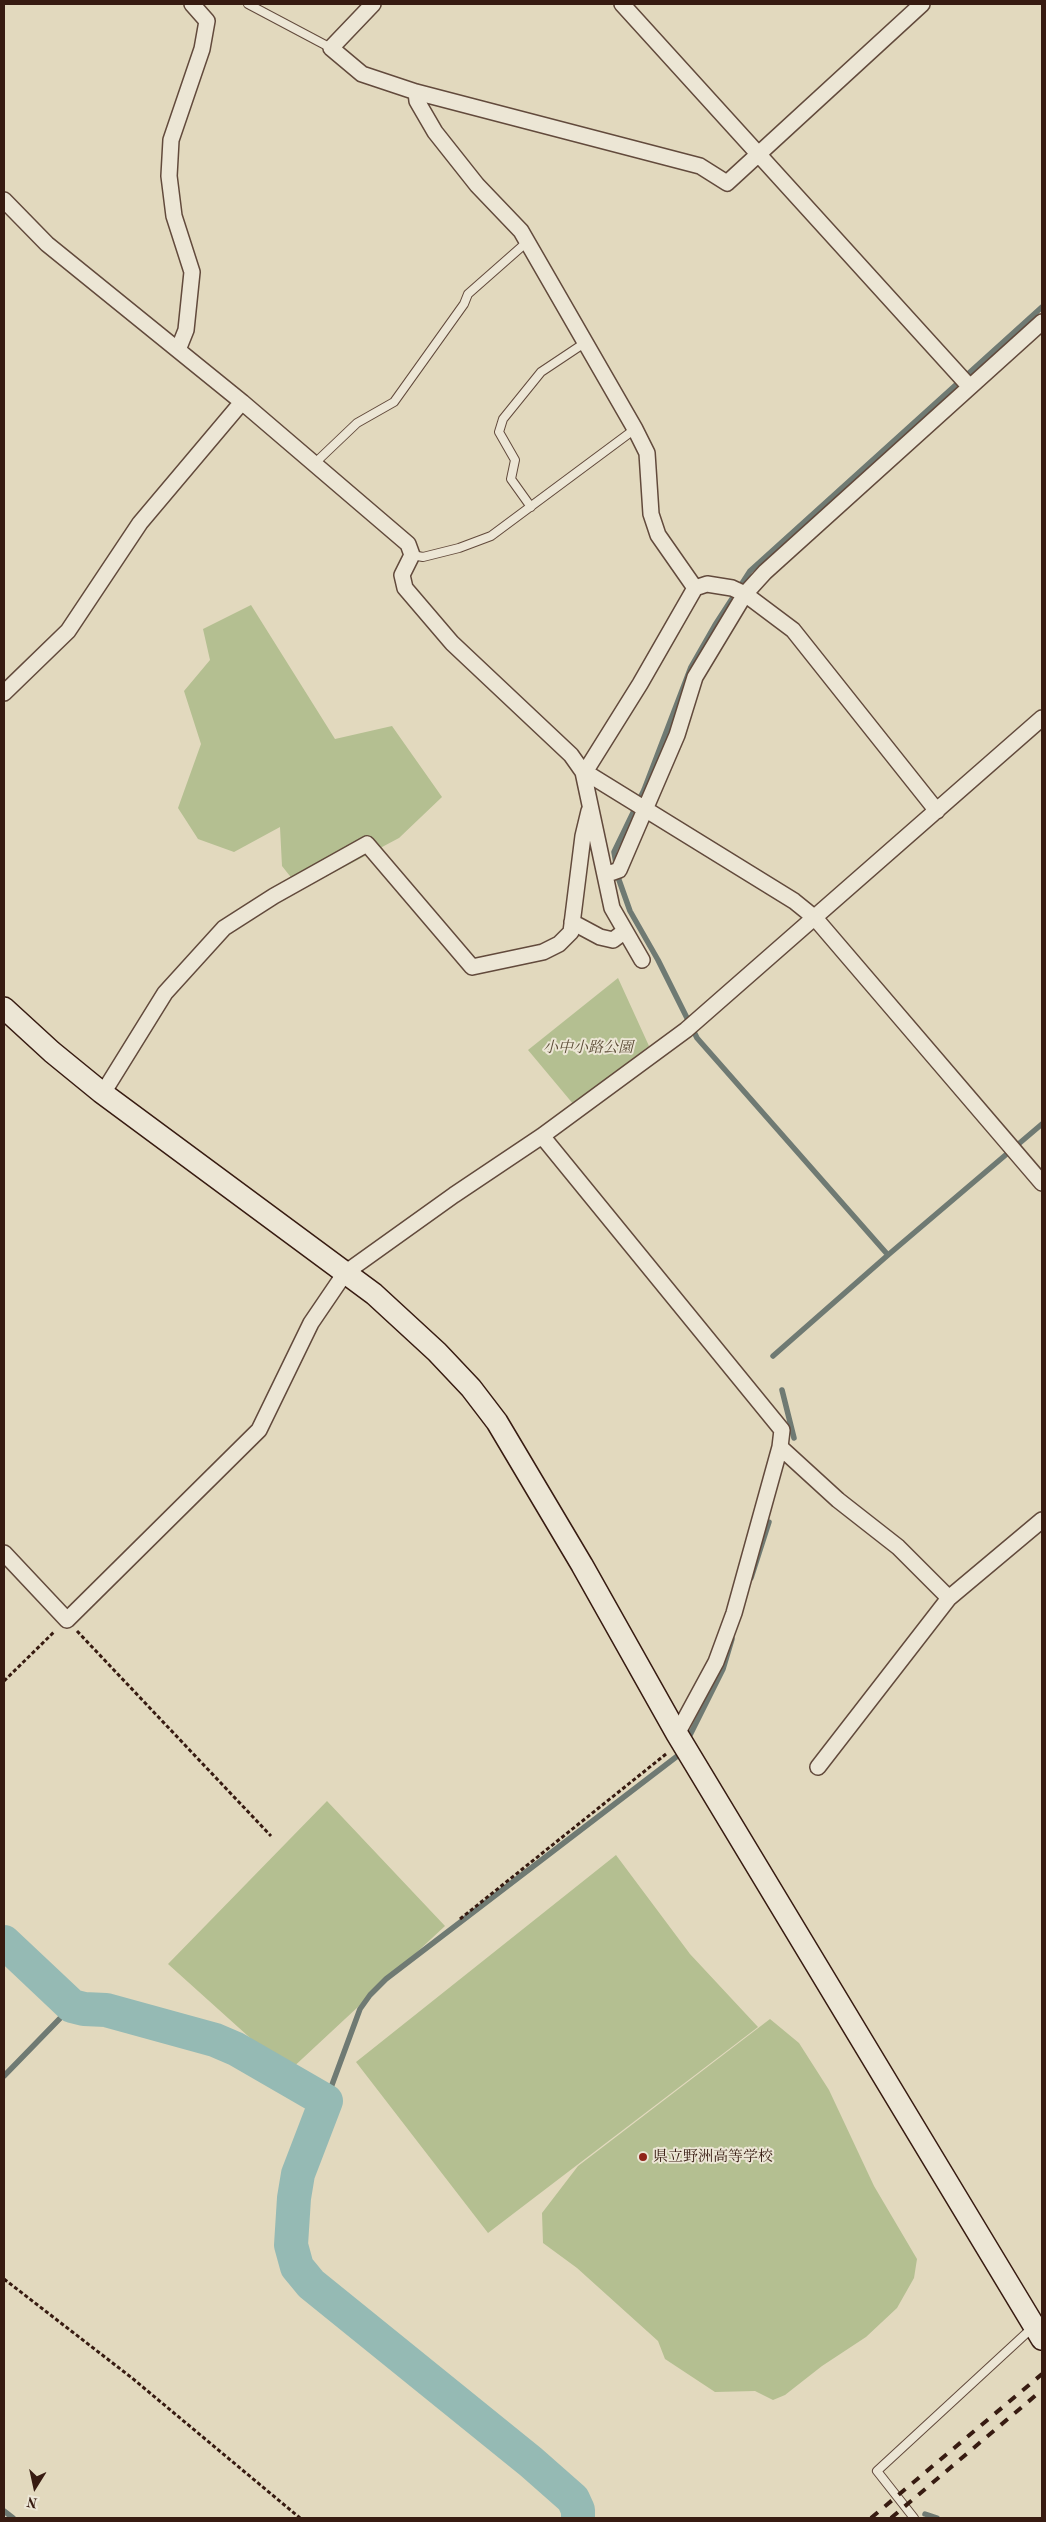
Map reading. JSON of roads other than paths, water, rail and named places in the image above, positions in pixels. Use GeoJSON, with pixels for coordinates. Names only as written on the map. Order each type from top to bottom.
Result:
{"type":"FeatureCollection","features":[{"type":"Feature","properties":{"kind":"street"},"geometry":{"type":"LineString","coordinates":[[178,350],[186,330],[192,272],[174,216],[169,176],[171,140],[202,49],[207,21],[192,4]]}},
{"type":"Feature","properties":{"kind":"street"},"geometry":{"type":"LineString","coordinates":[[374,4],[331,48],[362,74],[416,92],[700,166],[727,183],[922,4]]}},
{"type":"Feature","properties":{"kind":"street"},"geometry":{"type":"LineString","coordinates":[[622,4],[969,386]]}},
{"type":"Feature","properties":{"kind":"street"},"geometry":{"type":"LineString","coordinates":[[416,92],[417,101],[435,132],[477,185],[521,231],[635,429],[646,453],[651,514],[658,535],[695,588]]}},
{"type":"Feature","properties":{"kind":"street"},"geometry":{"type":"LineString","coordinates":[[4,200],[47,244],[242,402],[408,544],[412,555],[402,575],[405,588],[452,642],[571,756],[583,772],[612,908],[642,960]]}},
{"type":"Feature","properties":{"kind":"street"},"geometry":{"type":"LineString","coordinates":[[605,875],[619,870],[677,735],[695,677],[745,594],[765,572],[1042,322]]}},
{"type":"Feature","properties":{"kind":"street"},"geometry":{"type":"LineString","coordinates":[[4,693],[68,630],[140,523],[242,402]]}},
{"type":"Feature","properties":{"kind":"street"},"geometry":{"type":"LineString","coordinates":[[937,811],[793,630],[745,594],[732,588],[708,584],[695,588],[640,684],[585,772],[794,901],[815,918],[1042,1183]]}},
{"type":"Feature","properties":{"kind":"street"},"geometry":{"type":"LineString","coordinates":[[4,1553],[67,1620],[259,1430],[311,1323],[345,1273],[454,1195],[542,1136],[686,1030],[1042,718]]}},
{"type":"Feature","properties":{"kind":"street"},"geometry":{"type":"LineString","coordinates":[[103,1094],[165,993],[224,928],[274,896],[367,844],[472,967],[543,952],[559,944],[570,932],[590,807]]}},
{"type":"Feature","properties":{"kind":"street"},"geometry":{"type":"LineString","coordinates":[[572,922],[600,937],[613,940],[625,931]]}},
{"type":"Feature","properties":{"kind":"street"},"geometry":{"type":"LineString","coordinates":[[4,1008],[52,1052],[103,1094],[374,1294],[437,1352],[472,1388],[497,1422],[582,1565],[677,1734],[1038,2333]]}},
{"type":"Feature","properties":{"kind":"street"},"geometry":{"type":"LineString","coordinates":[[542,1136],[782,1430],[780,1447],[734,1613],[719,1654],[677,1734]]}},
{"type":"Feature","properties":{"kind":"street"},"geometry":{"type":"LineString","coordinates":[[780,1447],[838,1500],[898,1547],[949,1598]]}},
{"type":"Feature","properties":{"kind":"street"},"geometry":{"type":"LineString","coordinates":[[818,1767],[949,1598],[1042,1520]]}},
{"type":"Feature","properties":{"kind":"lane"},"geometry":{"type":"LineString","coordinates":[[248,4],[331,48]]}},
{"type":"Feature","properties":{"kind":"lane"},"geometry":{"type":"LineString","coordinates":[[315,463],[357,423],[394,402],[464,304],[468,294],[527,242]]}},
{"type":"Feature","properties":{"kind":"lane"},"geometry":{"type":"LineString","coordinates":[[531,507],[511,479],[515,460],[499,432],[503,419],[541,372],[586,342]]}},
{"type":"Feature","properties":{"kind":"lane"},"geometry":{"type":"LineString","coordinates":[[412,555],[423,557],[459,548],[491,536],[635,429]]}},
{"type":"Feature","properties":{"kind":"lane"},"geometry":{"type":"LineString","coordinates":[[914,2518],[877,2471],[1038,2333]]}},
{"type":"Feature","properties":{"kind":"waterway"},"geometry":{"type":"LineString","coordinates":[[773,1356],[888,1255],[697,1038],[658,960],[630,911],[619,880],[614,852],[644,790],[691,667],[715,625],[750,571],[1042,307]]}},
{"type":"Feature","properties":{"kind":"waterway"},"geometry":{"type":"LineString","coordinates":[[888,1255],[1042,1124]]}},
{"type":"Feature","properties":{"kind":"waterway"},"geometry":{"type":"LineString","coordinates":[[782,1390],[794,1438]]}},
{"type":"Feature","properties":{"kind":"waterway"},"geometry":{"type":"LineString","coordinates":[[751,1578],[769,1522]]}},
{"type":"Feature","properties":{"kind":"waterway"},"geometry":{"type":"LineString","coordinates":[[690,1735],[723,1669],[732,1639]]}},
{"type":"Feature","properties":{"kind":"waterway"},"geometry":{"type":"LineString","coordinates":[[326,2101],[360,2009],[370,1995],[386,1979],[680,1754]]}},
{"type":"Feature","properties":{"kind":"waterway"},"geometry":{"type":"LineString","coordinates":[[4,1942],[72,2006],[84,2009],[106,2010],[215,2040],[236,2049],[326,2101],[298,2174],[294,2198],[291,2245],[297,2267],[311,2284],[531,2462],[573,2499],[578,2510],[578,2518]]}},
{"type":"Feature","properties":{"kind":"waterway"},"geometry":{"type":"LineString","coordinates":[[4,2076],[72,2006]]}},
{"type":"Feature","properties":{"kind":"waterway"},"geometry":{"type":"LineString","coordinates":[[4,2511],[13,2518]]}},
{"type":"Feature","properties":{"kind":"waterway"},"geometry":{"type":"LineString","coordinates":[[925,2514],[937,2518]]}},
{"type":"Feature","properties":{"kind":"railway"},"geometry":{"type":"LineString","coordinates":[[871,2518],[1042,2374]]}},
{"type":"Feature","properties":{"kind":"railway"},"geometry":{"type":"LineString","coordinates":[[891,2518],[1042,2390]]}},
{"type":"Feature","properties":{"kind":"place","name":"県立野洲高等学校"},"geometry":{"type":"Point","coordinates":[643,2157]}},
{"type":"Feature","properties":{"kind":"park label","name":"小中小路公園"},"geometry":{"type":"Point","coordinates":[588,1048]}}]}
